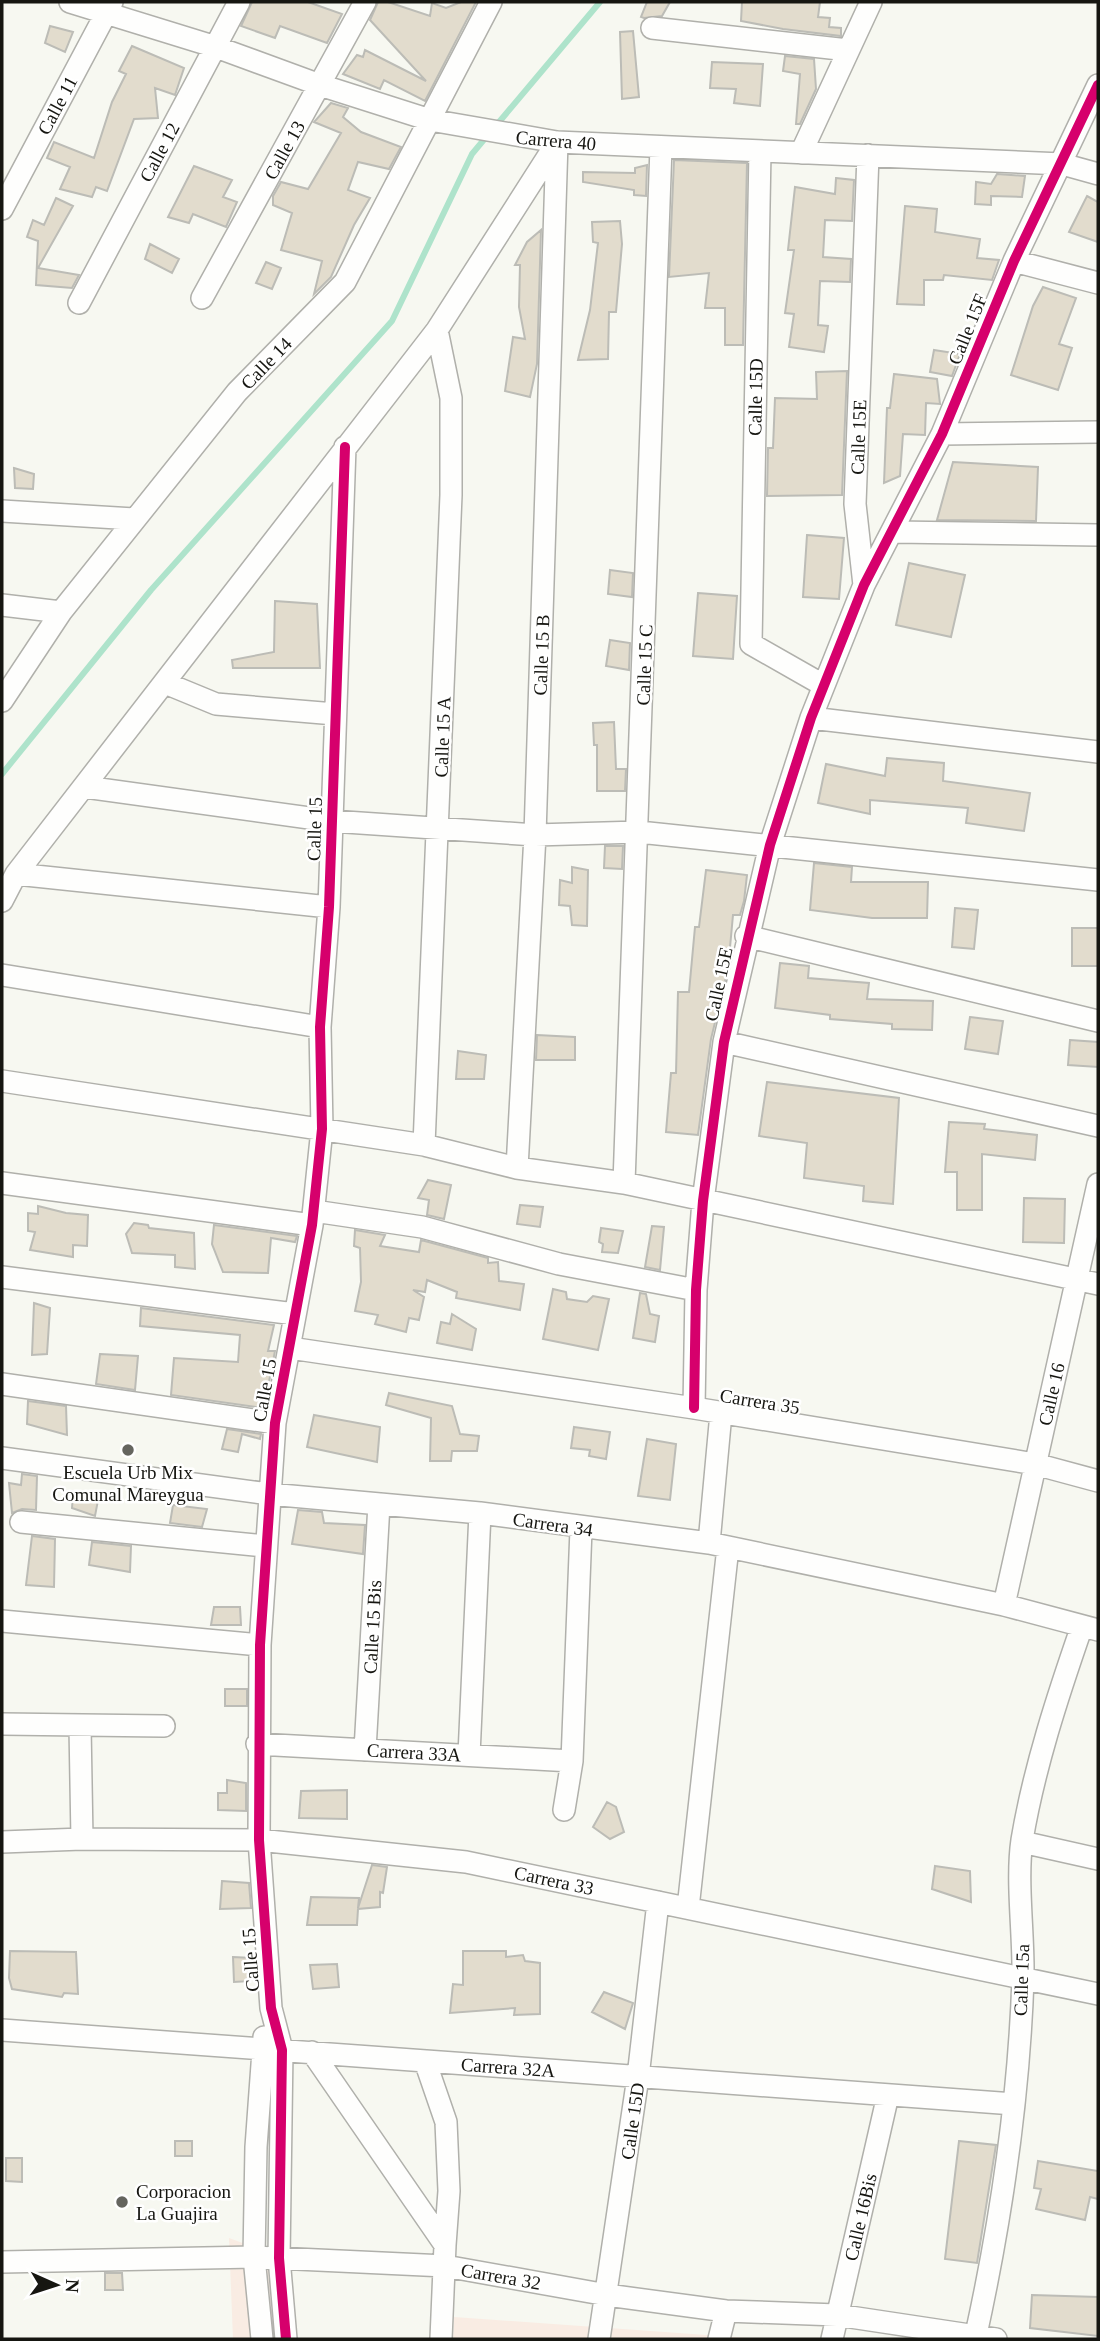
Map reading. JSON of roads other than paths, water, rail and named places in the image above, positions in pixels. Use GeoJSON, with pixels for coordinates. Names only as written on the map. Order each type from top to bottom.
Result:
{"type":"FeatureCollection","features":[{"type":"Feature","properties":{"kind":"street","name":"Carrera 40"},"geometry":{"type":"LineString","coordinates":[[70,2],[109,8],[320,85],[440,122],[510,136],[557,142],[1062,164],[1098,174]]}},
{"type":"Feature","properties":{"kind":"street","name":"Calle 12"},"geometry":{"type":"LineString","coordinates":[[79,303],[239,2]]}},
{"type":"Feature","properties":{"kind":"street","name":"Calle 13"},"geometry":{"type":"LineString","coordinates":[[202,298],[365,2]]}},
{"type":"Feature","properties":{"kind":"street","name":"Calle 14"},"geometry":{"type":"LineString","coordinates":[[2,701],[61,612],[237,392],[345,282],[440,122],[491,2]]}},
{"type":"Feature","properties":{"kind":"street"},"geometry":{"type":"LineString","coordinates":[[801,153],[871,2]]}},
{"type":"Feature","properties":{"kind":"street","name":"Calle 11"},"geometry":{"type":"LineString","coordinates":[[2,209],[109,8]]}},
{"type":"Feature","properties":{"kind":"street"},"geometry":{"type":"LineString","coordinates":[[652,28],[848,50]]}},
{"type":"Feature","properties":{"kind":"street","name":"Calle 15F"},"geometry":{"type":"LineString","coordinates":[[864,585],[943,434],[1014,261],[1098,85]]}},
{"type":"Feature","properties":{"kind":"street"},"geometry":{"type":"LineString","coordinates":[[2,901],[16,874],[437,330],[557,142]]}},
{"type":"Feature","properties":{"kind":"street","name":"Calle 15 B"},"geometry":{"type":"LineString","coordinates":[[517,1168],[535,835],[557,142]]}},
{"type":"Feature","properties":{"kind":"street","name":"Calle 15 C"},"geometry":{"type":"LineString","coordinates":[[624,1183],[639,832],[662,147]]}},
{"type":"Feature","properties":{"kind":"street","name":"Calle 15D"},"geometry":{"type":"LineString","coordinates":[[760,151],[751,644],[823,685]]}},
{"type":"Feature","properties":{"kind":"street","name":"Calle 15E"},"geometry":{"type":"LineString","coordinates":[[694,1408],[696,1290],[702,1201],[724,1042],[746,936],[770,845],[811,718],[864,585],[855,504],[868,155]]}},
{"type":"Feature","properties":{"kind":"street"},"geometry":{"type":"LineString","coordinates":[[1014,261],[1098,283]]}},
{"type":"Feature","properties":{"kind":"street","name":"Calle 15 A"},"geometry":{"type":"LineString","coordinates":[[424,1145],[451,495],[450,398],[437,330]]}},
{"type":"Feature","properties":{"kind":"street"},"geometry":{"type":"LineString","coordinates":[[943,434],[1098,432]]}},
{"type":"Feature","properties":{"kind":"street","name":"Calle 15"},"geometry":{"type":"LineString","coordinates":[[286,2339],[279,2258],[271,2008],[259,1840],[257,1744],[260,1645],[275,1423],[313,1218],[322,1129],[320,1027],[330,907],[345,447]]}},
{"type":"Feature","properties":{"kind":"street"},"geometry":{"type":"LineString","coordinates":[[2,511],[134,519]]}},
{"type":"Feature","properties":{"kind":"street"},"geometry":{"type":"LineString","coordinates":[[894,532],[1098,535]]}},
{"type":"Feature","properties":{"kind":"street"},"geometry":{"type":"LineString","coordinates":[[2,605],[61,612]]}},
{"type":"Feature","properties":{"kind":"street"},"geometry":{"type":"LineString","coordinates":[[165,683],[216,704],[335,714]]}},
{"type":"Feature","properties":{"kind":"street"},"geometry":{"type":"LineString","coordinates":[[811,718],[1098,752]]}},
{"type":"Feature","properties":{"kind":"street"},"geometry":{"type":"LineString","coordinates":[[85,787],[331,821],[535,835],[639,832],[1098,880]]}},
{"type":"Feature","properties":{"kind":"street"},"geometry":{"type":"LineString","coordinates":[[16,874],[330,907]]}},
{"type":"Feature","properties":{"kind":"street"},"geometry":{"type":"LineString","coordinates":[[746,936],[1098,1021]]}},
{"type":"Feature","properties":{"kind":"street"},"geometry":{"type":"LineString","coordinates":[[2,975],[320,1027]]}},
{"type":"Feature","properties":{"kind":"street"},"geometry":{"type":"LineString","coordinates":[[724,1042],[1098,1126]]}},
{"type":"Feature","properties":{"kind":"street"},"geometry":{"type":"LineString","coordinates":[[2,1081],[424,1145],[517,1168],[624,1183],[1076,1282],[1098,1284]]}},
{"type":"Feature","properties":{"kind":"street"},"geometry":{"type":"LineString","coordinates":[[2,1183],[313,1218],[422,1227],[559,1264],[696,1290]]}},
{"type":"Feature","properties":{"kind":"street","name":"Calle 16"},"geometry":{"type":"LineString","coordinates":[[1004,1605],[1098,1184]]}},
{"type":"Feature","properties":{"kind":"street"},"geometry":{"type":"LineString","coordinates":[[2,1277],[295,1314]]}},
{"type":"Feature","properties":{"kind":"street","name":"Carrera 35"},"geometry":{"type":"LineString","coordinates":[[289,1348],[694,1408],[1035,1464],[1098,1480]]}},
{"type":"Feature","properties":{"kind":"street"},"geometry":{"type":"LineString","coordinates":[[2,1384],[275,1423]]}},
{"type":"Feature","properties":{"kind":"street"},"geometry":{"type":"LineString","coordinates":[[688,1908],[718,1545],[721,1413]]}},
{"type":"Feature","properties":{"kind":"street","name":"Carrera 34"},"geometry":{"type":"LineString","coordinates":[[2,1458],[270,1494],[480,1513],[718,1545],[1004,1605],[1090,1628]]}},
{"type":"Feature","properties":{"kind":"street","name":"Calle 15 Bis"},"geometry":{"type":"LineString","coordinates":[[365,1750],[379,1504]]}},
{"type":"Feature","properties":{"kind":"street"},"geometry":{"type":"LineString","coordinates":[[469,1755],[480,1513]]}},
{"type":"Feature","properties":{"kind":"street"},"geometry":{"type":"LineString","coordinates":[[21,1522],[265,1546]]}},
{"type":"Feature","properties":{"kind":"street"},"geometry":{"type":"LineString","coordinates":[[564,1810],[572,1761],[581,1528]]}},
{"type":"Feature","properties":{"kind":"street"},"geometry":{"type":"LineString","coordinates":[[2,1621],[260,1645]]}},
{"type":"Feature","properties":{"kind":"street","name":"Calle 15a"},"geometry":{"type":"LineString","coordinates":[[982,2338],[1014,2104],[1023,1978],[1022,1842],[1060,1689],[1090,1628]]}},
{"type":"Feature","properties":{"kind":"street"},"geometry":{"type":"LineString","coordinates":[[2,1724],[164,1726]]}},
{"type":"Feature","properties":{"kind":"street"},"geometry":{"type":"LineString","coordinates":[[80,1726],[82,1839]]}},
{"type":"Feature","properties":{"kind":"street","name":"Carrera 33A"},"geometry":{"type":"LineString","coordinates":[[257,1744],[572,1761]]}},
{"type":"Feature","properties":{"kind":"street","name":"Carrera 33"},"geometry":{"type":"LineString","coordinates":[[2,1842],[82,1839],[259,1840],[466,1862],[1098,1994]]}},
{"type":"Feature","properties":{"kind":"street"},"geometry":{"type":"LineString","coordinates":[[1022,1842],[1098,1859]]}},
{"type":"Feature","properties":{"kind":"street","name":"Calle 15D"},"geometry":{"type":"LineString","coordinates":[[599,2339],[638,2077],[658,1902]]}},
{"type":"Feature","properties":{"kind":"street","name":"Carrera 32A"},"geometry":{"type":"LineString","coordinates":[[2,2030],[1014,2104]]}},
{"type":"Feature","properties":{"kind":"street","name":"Calle 15"},"geometry":{"type":"LineString","coordinates":[[262,2339],[254,2257],[271,2049]]}},
{"type":"Feature","properties":{"kind":"street"},"geometry":{"type":"LineString","coordinates":[[312,2052],[445,2255]]}},
{"type":"Feature","properties":{"kind":"street"},"geometry":{"type":"LineString","coordinates":[[425,2061],[446,2122],[449,2191],[441,2339]]}},
{"type":"Feature","properties":{"kind":"street","name":"Calle 16Bis"},"geometry":{"type":"LineString","coordinates":[[832,2339],[888,2095]]}},
{"type":"Feature","properties":{"kind":"street","name":"Carrera 32"},"geometry":{"type":"LineString","coordinates":[[2,2262],[445,2255],[607,2295],[726,2311],[837,2315],[982,2338]]}},
{"type":"Feature","properties":{"kind":"street"},"geometry":{"type":"LineString","coordinates":[[719,2339],[726,2311]]}},
{"type":"Feature","properties":{"kind":"waterway"},"geometry":{"type":"LineString","coordinates":[[494,128],[600,2]]}},
{"type":"Feature","properties":{"kind":"waterway"},"geometry":{"type":"LineString","coordinates":[[2,774],[151,590],[392,321],[472,154],[487,136]]}},
{"type":"Feature","properties":{"kind":"place","name":"Escuela Urb Mix Comunal Mareygua"},"geometry":{"type":"Point","coordinates":[128,1450]}},
{"type":"Feature","properties":{"kind":"place","name":"Corporacion La Guajira"},"geometry":{"type":"Point","coordinates":[122,2202]}}]}
